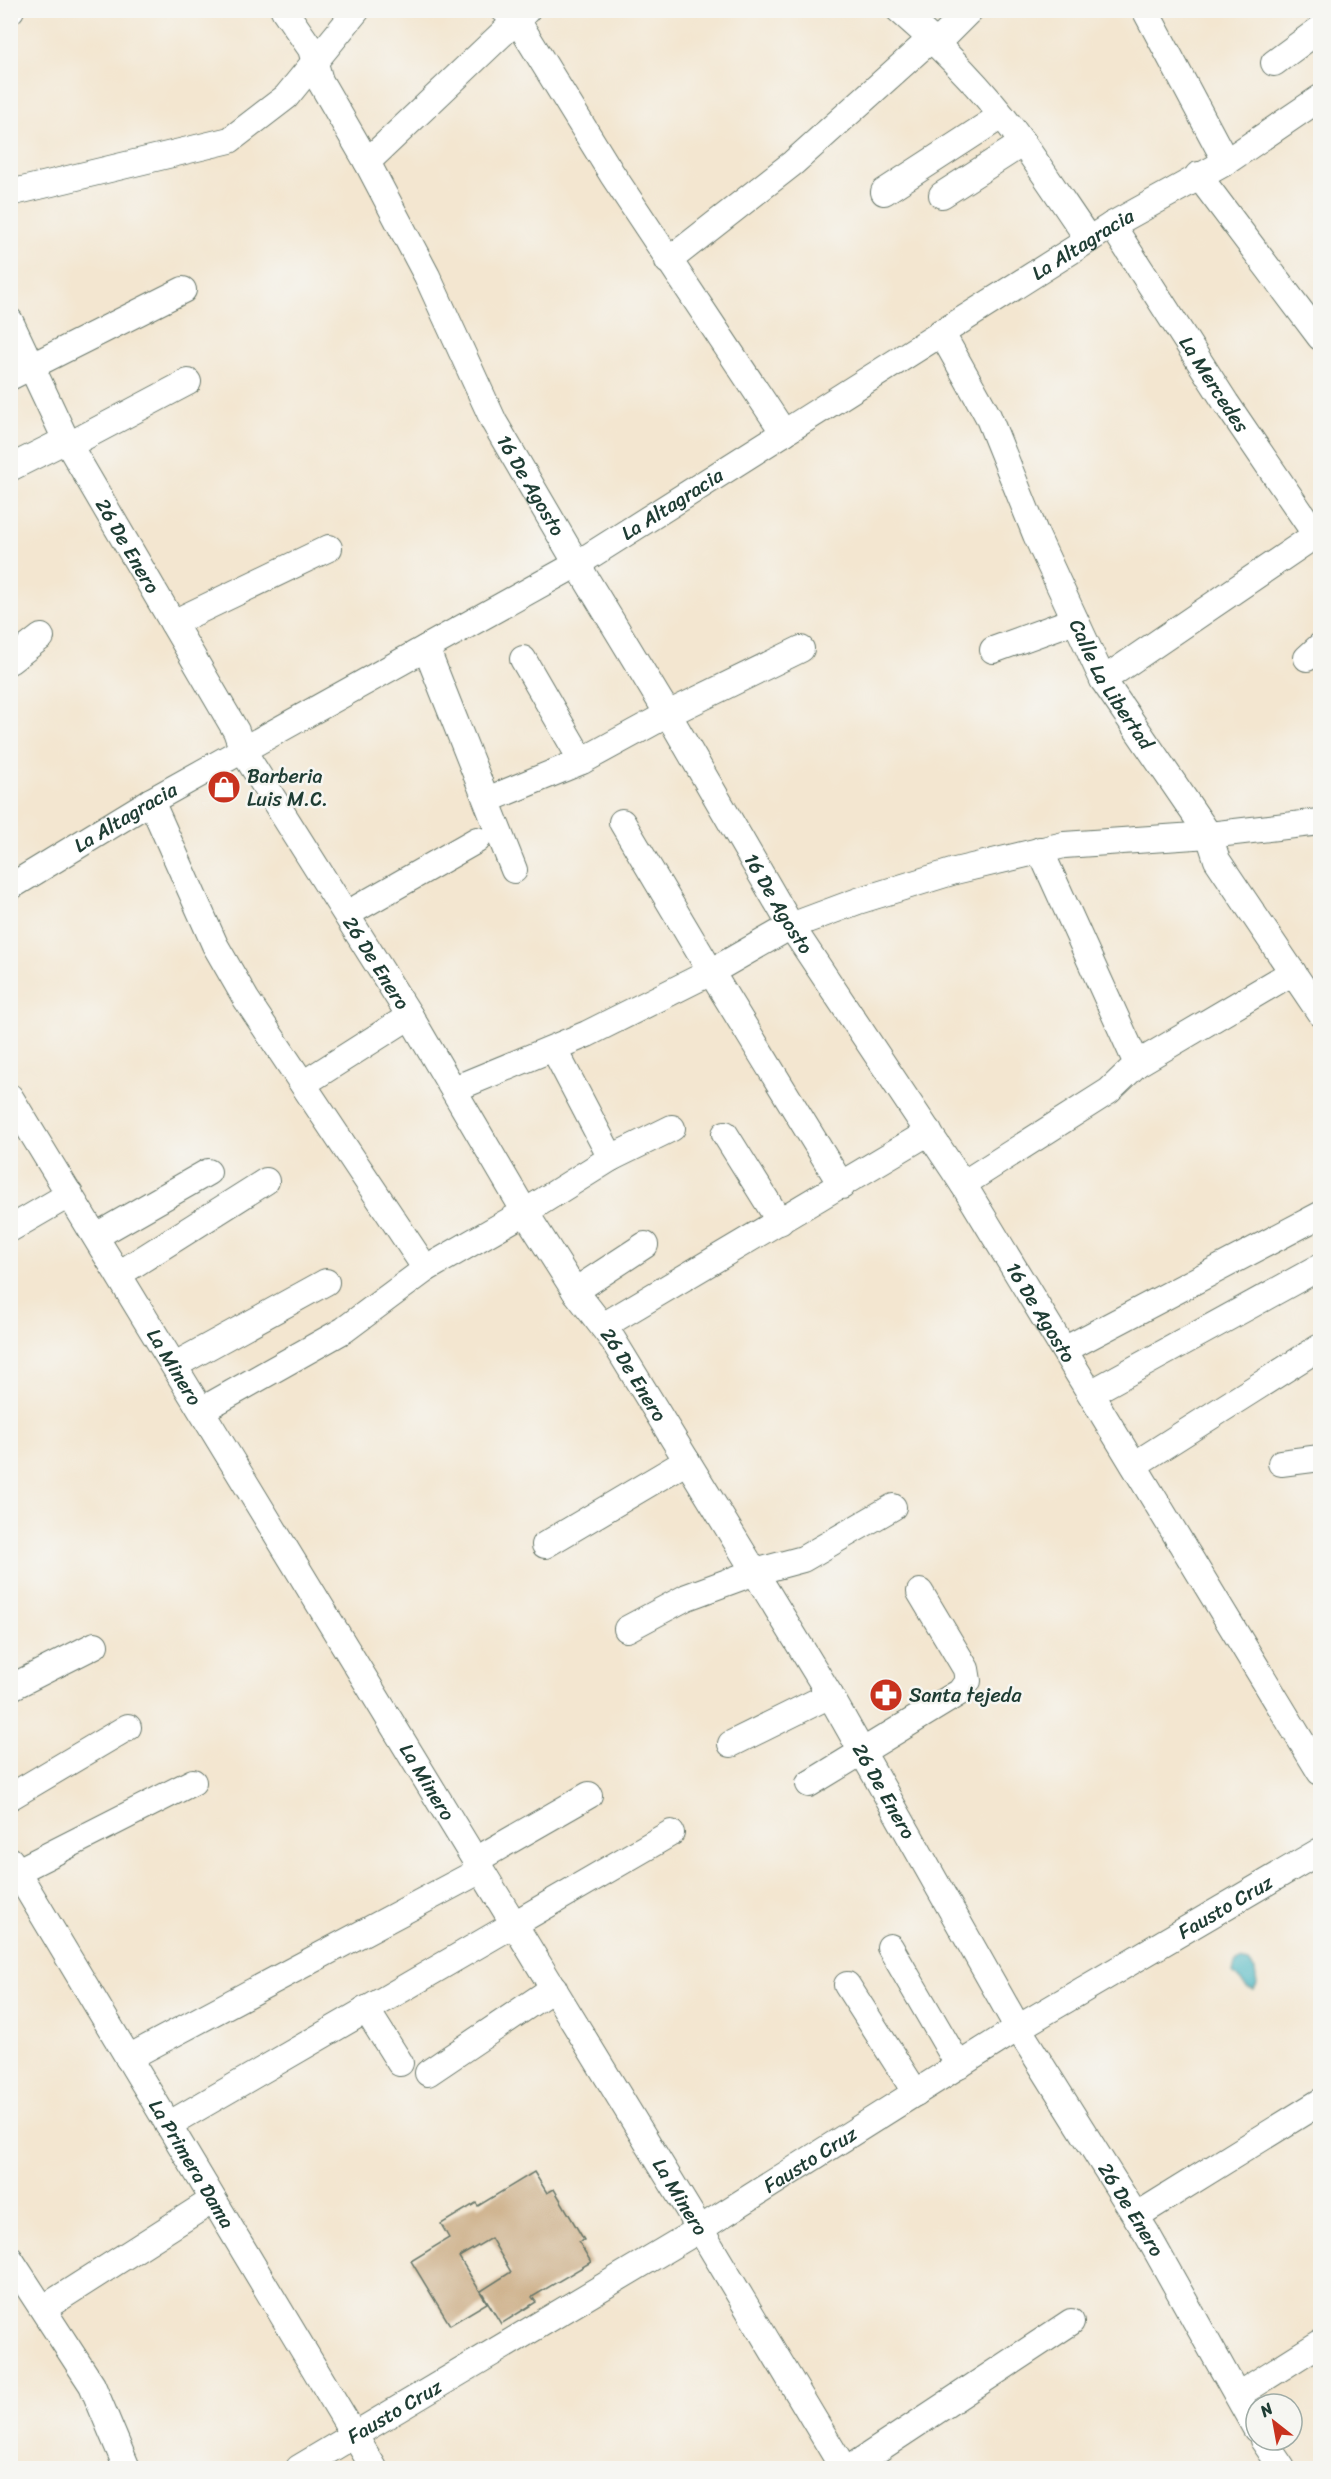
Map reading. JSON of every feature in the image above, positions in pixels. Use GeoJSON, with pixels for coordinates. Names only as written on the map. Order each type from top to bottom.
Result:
{"type":"FeatureCollection","features":[{"type":"Feature","properties":{"kind":"street","name":"16 De Agosto"},"geometry":{"type":"LineString","coordinates":[[284,10],[311,49],[320,81],[367,162],[428,276],[494,422],[577,564],[668,714],[791,926],[963,1184],[1320,1772]]}},
{"type":"Feature","properties":{"kind":"street"},"geometry":{"type":"LineString","coordinates":[[10,193],[230,140],[286,97],[357,10]]}},
{"type":"Feature","properties":{"kind":"street"},"geometry":{"type":"LineString","coordinates":[[899,10],[934,41],[1001,116],[1023,143],[1089,240]]}},
{"type":"Feature","properties":{"kind":"street"},"geometry":{"type":"LineString","coordinates":[[668,261],[793,163],[970,10]]}},
{"type":"Feature","properties":{"kind":"street"},"geometry":{"type":"LineString","coordinates":[[1145,10],[1226,162]]}},
{"type":"Feature","properties":{"kind":"street"},"geometry":{"type":"LineString","coordinates":[[367,162],[516,14],[612,174],[784,433]]}},
{"type":"Feature","properties":{"kind":"street"},"geometry":{"type":"LineString","coordinates":[[1274,63],[1320,29]]}},
{"type":"Feature","properties":{"kind":"street","name":"La Altagracia"},"geometry":{"type":"LineString","coordinates":[[10,887],[152,801],[577,564],[1112,225],[1198,175],[1226,162],[1320,98]]}},
{"type":"Feature","properties":{"kind":"street"},"geometry":{"type":"LineString","coordinates":[[884,192],[1001,116]]}},
{"type":"Feature","properties":{"kind":"street"},"geometry":{"type":"LineString","coordinates":[[942,195],[1023,143]]}},
{"type":"Feature","properties":{"kind":"street"},"geometry":{"type":"LineString","coordinates":[[1198,175],[1320,336]]}},
{"type":"Feature","properties":{"kind":"street","name":"La Mercedes"},"geometry":{"type":"LineString","coordinates":[[1112,225],[1319,536]]}},
{"type":"Feature","properties":{"kind":"street"},"geometry":{"type":"LineString","coordinates":[[21,371],[183,290]]}},
{"type":"Feature","properties":{"kind":"street","name":"26 De Enero"},"geometry":{"type":"LineString","coordinates":[[10,321],[21,371],[67,442],[173,623],[236,731],[243,751],[410,1016],[525,1212],[575,1291],[603,1326],[830,1695],[1018,2028],[1136,2216],[1244,2406]]}},
{"type":"Feature","properties":{"kind":"street","name":"Calle La Libertad"},"geometry":{"type":"LineString","coordinates":[[941,332],[988,416],[1036,535],[1103,680],[1209,835],[1217,860],[1320,1013]]}},
{"type":"Feature","properties":{"kind":"street"},"geometry":{"type":"LineString","coordinates":[[10,468],[188,382]]}},
{"type":"Feature","properties":{"kind":"street"},"geometry":{"type":"LineString","coordinates":[[1103,680],[1319,536]]}},
{"type":"Feature","properties":{"kind":"street"},"geometry":{"type":"LineString","coordinates":[[173,623],[329,548]]}},
{"type":"Feature","properties":{"kind":"street"},"geometry":{"type":"LineString","coordinates":[[993,650],[1075,620]]}},
{"type":"Feature","properties":{"kind":"street"},"geometry":{"type":"LineString","coordinates":[[10,662],[41,637]]}},
{"type":"Feature","properties":{"kind":"street"},"geometry":{"type":"LineString","coordinates":[[426,648],[514,870]]}},
{"type":"Feature","properties":{"kind":"street"},"geometry":{"type":"LineString","coordinates":[[487,800],[582,761],[668,714],[801,649]]}},
{"type":"Feature","properties":{"kind":"street"},"geometry":{"type":"LineString","coordinates":[[523,659],[582,761]]}},
{"type":"Feature","properties":{"kind":"street"},"geometry":{"type":"LineString","coordinates":[[152,801],[215,945],[246,999],[426,1269]]}},
{"type":"Feature","properties":{"kind":"street"},"geometry":{"type":"LineString","coordinates":[[622,822],[842,1186]]}},
{"type":"Feature","properties":{"kind":"street"},"geometry":{"type":"LineString","coordinates":[[454,1089],[554,1049],[711,972],[791,926],[858,901],[955,871],[1064,845],[1209,835],[1320,822]]}},
{"type":"Feature","properties":{"kind":"street"},"geometry":{"type":"LineString","coordinates":[[347,914],[477,840]]}},
{"type":"Feature","properties":{"kind":"street"},"geometry":{"type":"LineString","coordinates":[[1040,850],[1137,1064]]}},
{"type":"Feature","properties":{"kind":"street"},"geometry":{"type":"LineString","coordinates":[[963,1184],[1109,1090],[1137,1064],[1293,972]]}},
{"type":"Feature","properties":{"kind":"street"},"geometry":{"type":"LineString","coordinates":[[303,1084],[410,1016]]}},
{"type":"Feature","properties":{"kind":"street"},"geometry":{"type":"LineString","coordinates":[[554,1049],[611,1158]]}},
{"type":"Feature","properties":{"kind":"street","name":"La Minero"},"geometry":{"type":"LineString","coordinates":[[10,1096],[554,1988],[843,2469]]}},
{"type":"Feature","properties":{"kind":"street"},"geometry":{"type":"LineString","coordinates":[[202,1410],[345,1330],[426,1269],[525,1212],[611,1158],[672,1128]]}},
{"type":"Feature","properties":{"kind":"street"},"geometry":{"type":"LineString","coordinates":[[603,1326],[842,1186],[929,1132]]}},
{"type":"Feature","properties":{"kind":"street"},"geometry":{"type":"LineString","coordinates":[[724,1134],[780,1221]]}},
{"type":"Feature","properties":{"kind":"street"},"geometry":{"type":"LineString","coordinates":[[96,1236],[208,1172]]}},
{"type":"Feature","properties":{"kind":"street"},"geometry":{"type":"LineString","coordinates":[[119,1274],[266,1181]]}},
{"type":"Feature","properties":{"kind":"street"},"geometry":{"type":"LineString","coordinates":[[10,1229],[70,1194]]}},
{"type":"Feature","properties":{"kind":"street"},"geometry":{"type":"LineString","coordinates":[[1064,1350],[1320,1215]]}},
{"type":"Feature","properties":{"kind":"street"},"geometry":{"type":"LineString","coordinates":[[575,1291],[645,1245]]}},
{"type":"Feature","properties":{"kind":"street"},"geometry":{"type":"LineString","coordinates":[[1091,1394],[1320,1267]]}},
{"type":"Feature","properties":{"kind":"street"},"geometry":{"type":"LineString","coordinates":[[175,1365],[326,1282]]}},
{"type":"Feature","properties":{"kind":"street"},"geometry":{"type":"LineString","coordinates":[[1134,1466],[1320,1347]]}},
{"type":"Feature","properties":{"kind":"street"},"geometry":{"type":"LineString","coordinates":[[1281,1463],[1320,1458]]}},
{"type":"Feature","properties":{"kind":"street"},"geometry":{"type":"LineString","coordinates":[[545,1545],[687,1461]]}},
{"type":"Feature","properties":{"kind":"street"},"geometry":{"type":"LineString","coordinates":[[627,1629],[687,1598],[755,1572],[803,1559],[893,1507]]}},
{"type":"Feature","properties":{"kind":"street"},"geometry":{"type":"LineString","coordinates":[[808,1784],[960,1692],[968,1681],[966,1669],[920,1592]]}},
{"type":"Feature","properties":{"kind":"street"},"geometry":{"type":"LineString","coordinates":[[10,1688],[95,1645]]}},
{"type":"Feature","properties":{"kind":"street"},"geometry":{"type":"LineString","coordinates":[[731,1744],[830,1695]]}},
{"type":"Feature","properties":{"kind":"street"},"geometry":{"type":"LineString","coordinates":[[10,1797],[128,1727]]}},
{"type":"Feature","properties":{"kind":"street"},"geometry":{"type":"LineString","coordinates":[[13,1869],[193,1782]]}},
{"type":"Feature","properties":{"kind":"street"},"geometry":{"type":"LineString","coordinates":[[128,2058],[478,1865],[589,1795]]}},
{"type":"Feature","properties":{"kind":"street"},"geometry":{"type":"LineString","coordinates":[[168,2125],[671,1833]]}},
{"type":"Feature","properties":{"kind":"street","name":"Fausto Cruz"},"geometry":{"type":"LineString","coordinates":[[298,2469],[700,2229],[1018,2028],[1320,1851]]}},
{"type":"Feature","properties":{"kind":"street","name":"La Primera Dama"},"geometry":{"type":"LineString","coordinates":[[13,1869],[374,2469]]}},
{"type":"Feature","properties":{"kind":"street"},"geometry":{"type":"LineString","coordinates":[[890,1947],[958,2066]]}},
{"type":"Feature","properties":{"kind":"street"},"geometry":{"type":"LineString","coordinates":[[848,1985],[916,2093]]}},
{"type":"Feature","properties":{"kind":"street"},"geometry":{"type":"LineString","coordinates":[[428,2073],[554,1988]]}},
{"type":"Feature","properties":{"kind":"street"},"geometry":{"type":"LineString","coordinates":[[366,2009],[400,2063]]}},
{"type":"Feature","properties":{"kind":"street"},"geometry":{"type":"LineString","coordinates":[[1136,2216],[1320,2103]]}},
{"type":"Feature","properties":{"kind":"street"},"geometry":{"type":"LineString","coordinates":[[44,2308],[213,2200]]}},
{"type":"Feature","properties":{"kind":"street"},"geometry":{"type":"LineString","coordinates":[[10,2259],[92,2385],[127,2469]]}},
{"type":"Feature","properties":{"kind":"street"},"geometry":{"type":"LineString","coordinates":[[850,2469],[1071,2322]]}},
{"type":"Feature","properties":{"kind":"street"},"geometry":{"type":"LineString","coordinates":[[1238,2395],[1320,2343]]}},
{"type":"Feature","properties":{"kind":"street"},"geometry":{"type":"LineString","coordinates":[[1271,2452],[1282,2469]]}},
{"type":"Feature","properties":{"kind":"water"},"geometry":{"type":"Polygon","coordinates":[[[1240,1960],[1249,1962],[1255,1970],[1257,1985],[1254,1990],[1247,1988],[1233,1973],[1235,1964],[1240,1960]]]}},
{"type":"Feature","properties":{"kind":"building","name":"Barberia Luis M.C."},"geometry":{"type":"Polygon","coordinates":[[[227,776],[236,790],[222,799],[213,784],[227,776]]]}},
{"type":"Feature","properties":{"kind":"building"},"geometry":{"type":"Polygon","coordinates":[[[534,2172],[547,2193],[554,2189],[584,2240],[579,2242],[591,2262],[532,2297],[536,2302],[501,2324],[481,2291],[511,2272],[491,2238],[459,2257],[487,2303],[450,2325],[411,2261],[449,2238],[441,2224],[476,2203],[478,2206],[534,2172]]]}},
{"type":"Feature","properties":{"kind":"place","name":"Barberia Luis M.C."},"geometry":{"type":"Point","coordinates":[224,787]}},
{"type":"Feature","properties":{"kind":"place","name":"Santa tejeda"},"geometry":{"type":"Point","coordinates":[886,1695]}}]}
